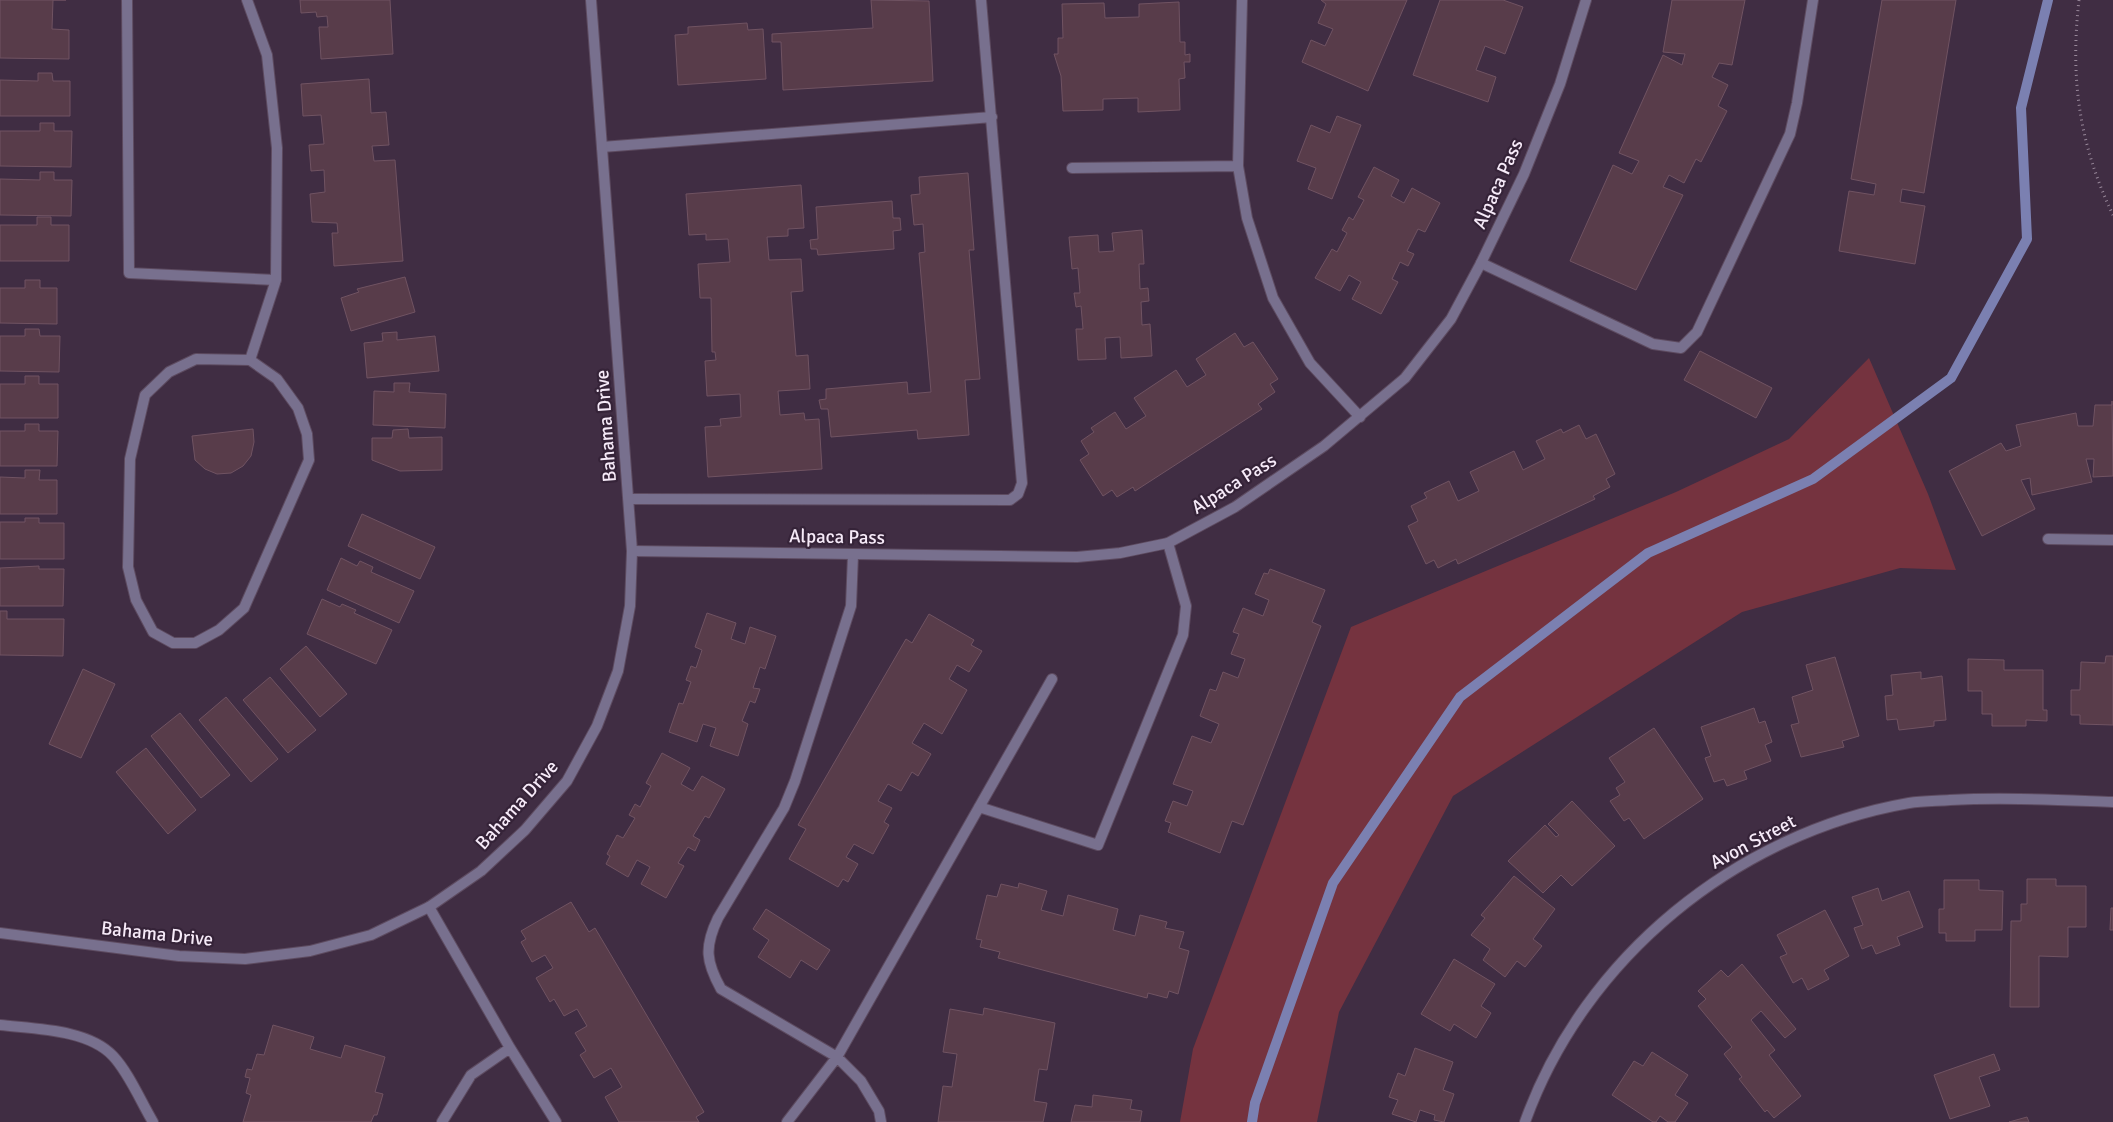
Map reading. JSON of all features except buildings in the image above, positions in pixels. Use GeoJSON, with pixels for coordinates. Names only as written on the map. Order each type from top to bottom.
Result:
{"type":"FeatureCollection","features":[{"type":"Feature","properties":{"kind":"street"},"geometry":{"type":"LineString","coordinates":[[126,0],[129,273],[276,280]]}},
{"type":"Feature","properties":{"kind":"street"},"geometry":{"type":"LineString","coordinates":[[247,0],[268,55],[278,148],[276,280],[250,360]]}},
{"type":"Feature","properties":{"kind":"street","name":"Bahama Drive"},"geometry":{"type":"LineString","coordinates":[[0,933],[179,956],[245,959],[310,951],[371,935],[429,907],[481,872],[525,830],[567,781],[597,726],[618,671],[630,606],[632,551],[591,0]]}},
{"type":"Feature","properties":{"kind":"street"},"geometry":{"type":"LineString","coordinates":[[629,499],[1010,500],[1018,494],[1022,483],[981,0]]}},
{"type":"Feature","properties":{"kind":"street"},"geometry":{"type":"LineString","coordinates":[[1242,0],[1238,166],[1246,218],[1273,298],[1310,363],[1360,417]]}},
{"type":"Feature","properties":{"kind":"street","name":"Alpaca Pass"},"geometry":{"type":"LineString","coordinates":[[632,551],[1077,557],[1120,553],[1168,542],[1236,507],[1324,446],[1405,378],[1451,319],[1481,263],[1524,174],[1560,84],[1586,0]]}},
{"type":"Feature","properties":{"kind":"street"},"geometry":{"type":"LineString","coordinates":[[1481,263],[1652,344],[1681,348],[1697,332],[1790,134],[1797,103],[1813,0]]}},
{"type":"Feature","properties":{"kind":"street"},"geometry":{"type":"LineString","coordinates":[[602,147],[992,117]]}},
{"type":"Feature","properties":{"kind":"street"},"geometry":{"type":"LineString","coordinates":[[1072,168],[1238,166]]}},
{"type":"Feature","properties":{"kind":"street"},"geometry":{"type":"LineString","coordinates":[[196,359],[250,360],[277,379],[298,408],[308,434],[309,460],[244,608],[219,630],[195,643],[173,643],[153,632],[136,600],[128,567],[130,458],[145,395],[169,372],[196,359]]}},
{"type":"Feature","properties":{"kind":"street"},"geometry":{"type":"LineString","coordinates":[[2048,539],[2113,540]]}},
{"type":"Feature","properties":{"kind":"street"},"geometry":{"type":"LineString","coordinates":[[979,807],[1098,845],[1183,635],[1186,606],[1168,542]]}},
{"type":"Feature","properties":{"kind":"street"},"geometry":{"type":"LineString","coordinates":[[853,555],[851,606],[795,781],[784,808],[718,918],[711,933],[708,954],[710,970],[721,989],[837,1057],[861,1081],[879,1111],[881,1122]]}},
{"type":"Feature","properties":{"kind":"street"},"geometry":{"type":"LineString","coordinates":[[787,1122],[837,1057],[1052,679]]}},
{"type":"Feature","properties":{"kind":"street","name":"Avon Street"},"geometry":{"type":"LineString","coordinates":[[1525,1122],[1536,1092],[1562,1044],[1592,997],[1634,948],[1692,896],[1738,867],[1782,843],[1848,817],[1910,803],[1978,799],[2113,802]]}},
{"type":"Feature","properties":{"kind":"street"},"geometry":{"type":"LineString","coordinates":[[429,907],[510,1048],[556,1122]]}},
{"type":"Feature","properties":{"kind":"street"},"geometry":{"type":"LineString","coordinates":[[0,1025],[68,1033],[100,1046],[113,1055],[153,1122]]}},
{"type":"Feature","properties":{"kind":"street"},"geometry":{"type":"LineString","coordinates":[[442,1122],[471,1075],[510,1048]]}},
{"type":"Feature","properties":{"kind":"path"},"geometry":{"type":"LineString","coordinates":[[2079,0],[2075,72],[2080,116],[2089,157],[2113,215]]}},
{"type":"Feature","properties":{"kind":"shaded area"},"geometry":{"type":"Polygon","coordinates":[[[1869,358],[1928,494],[1956,570],[1900,568],[1742,612],[1453,796],[1339,1012],[1317,1122],[1180,1122],[1193,1049],[1351,627],[1676,492],[1789,439],[1869,358]]]}},
{"type":"Feature","properties":{"kind":"waterway"},"geometry":{"type":"LineString","coordinates":[[1252,1122],[1255,1103],[1333,883],[1460,697],[1648,553],[1813,479],[1951,378],[2027,239],[2021,108],[2048,0]]}}]}
